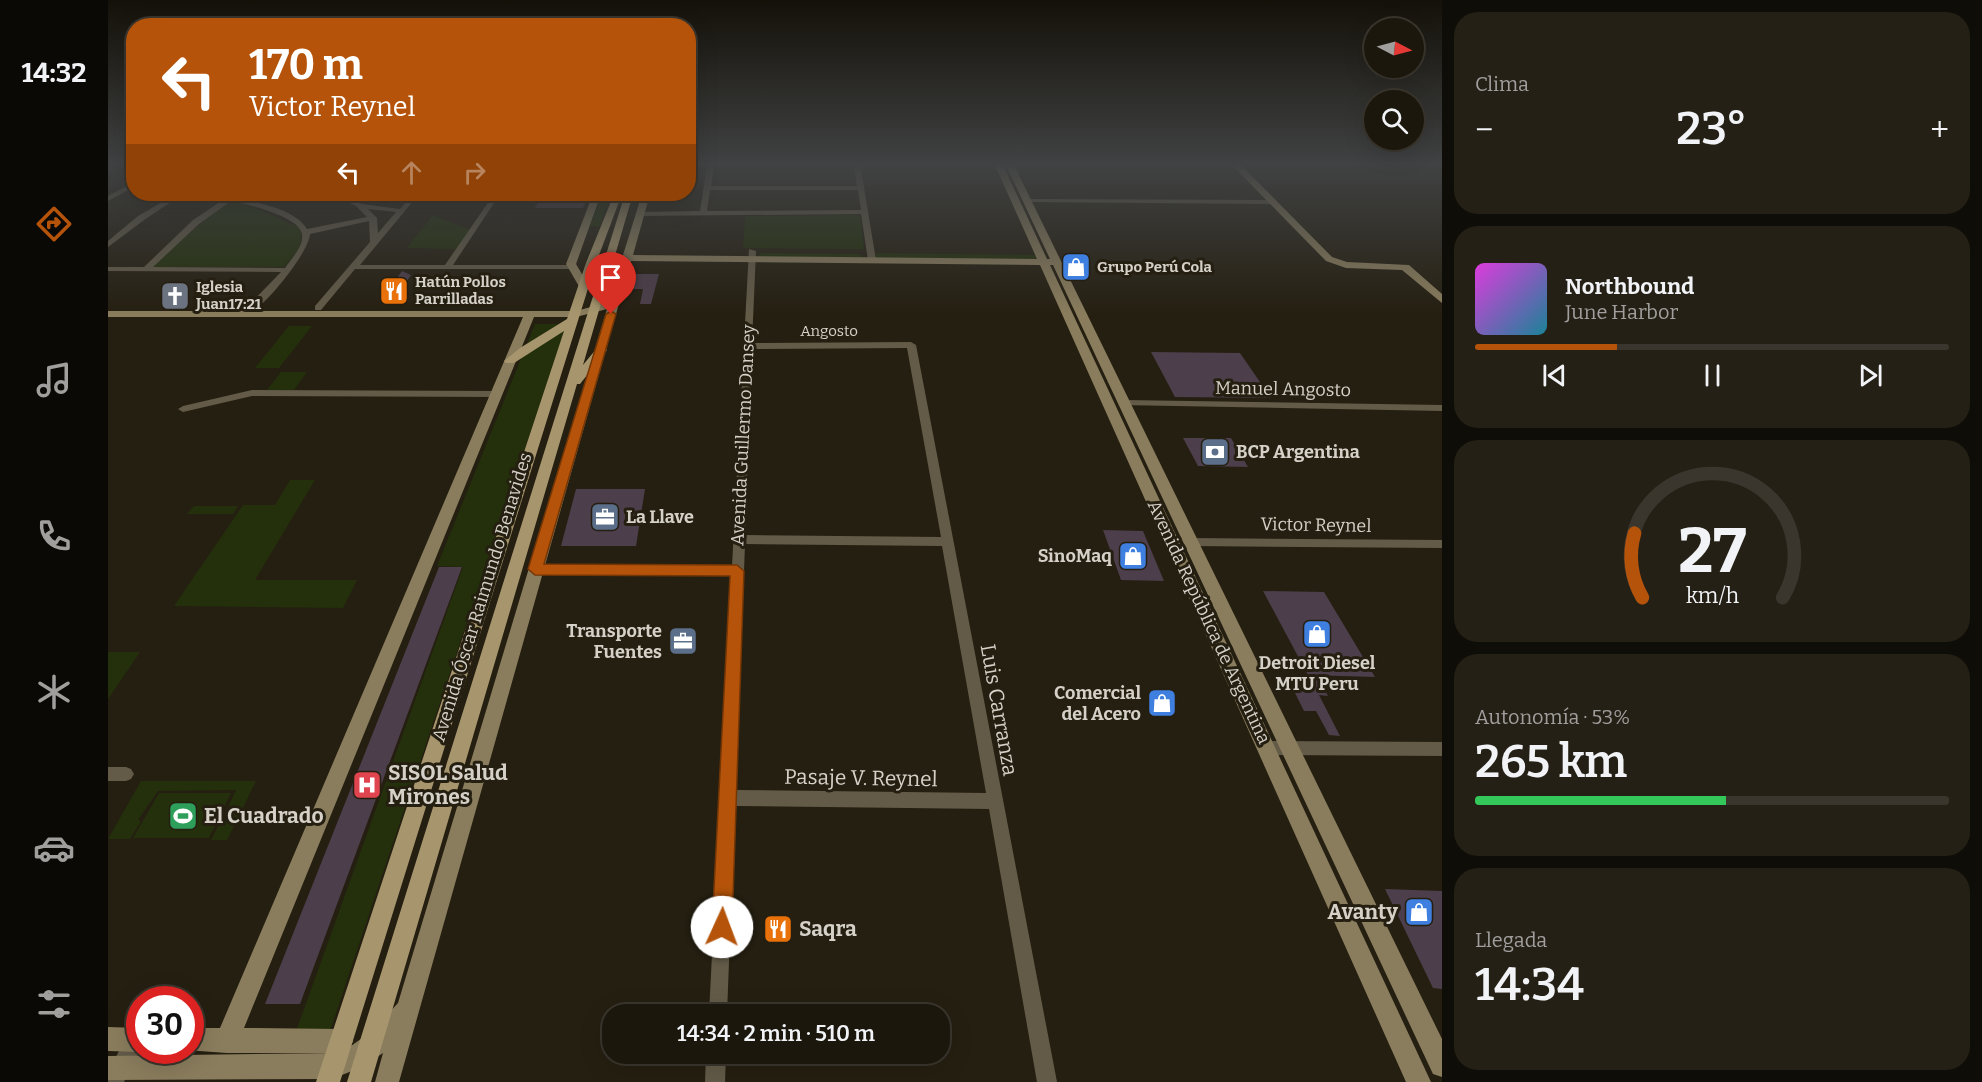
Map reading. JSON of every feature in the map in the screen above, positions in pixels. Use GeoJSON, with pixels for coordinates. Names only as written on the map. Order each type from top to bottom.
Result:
{"type":"FeatureCollection","features":[{"type":"Feature","properties":{"kind":"main road"},"geometry":{"type":"LineString","coordinates":[[584,286],[572,267],[590,213]]}},
{"type":"Feature","properties":{"kind":"main road","name":"Avenida Óscar Raimundo Benavides"},"geometry":{"type":"LineString","coordinates":[[359,1082],[572,386],[584,286],[611,213]]}},
{"type":"Feature","properties":{"kind":"main road","name":"Avenida Óscar Raimundo Benavides"},"geometry":{"type":"LineString","coordinates":[[330,1075],[580,313],[610,254],[624,213]]}},
{"type":"Feature","properties":{"kind":"main road","name":"Avenida República de Argentina"},"geometry":{"type":"LineString","coordinates":[[1025,213],[1124,404],[1442,1065]]}},
{"type":"Feature","properties":{"kind":"main road","name":"Avenida República de Argentina"},"geometry":{"type":"LineString","coordinates":[[1032,213],[1048,258],[1266,748],[1419,1082]]}},
{"type":"Feature","properties":{"kind":"main road"},"geometry":{"type":"LineString","coordinates":[[1283,213],[1329,259],[1346,265],[1405,267],[1442,300]]}},
{"type":"Feature","properties":{"kind":"main road"},"geometry":{"type":"LineString","coordinates":[[387,1082],[640,214]]}},
{"type":"Feature","properties":{"kind":"main road"},"geometry":{"type":"LineString","coordinates":[[595,254],[1048,258]]}},
{"type":"Feature","properties":{"kind":"main road"},"geometry":{"type":"LineString","coordinates":[[108,308],[530,314],[580,313],[614,304]]}},
{"type":"Feature","properties":{"kind":"main road"},"geometry":{"type":"LineString","coordinates":[[108,314],[318,308],[580,313]]}},
{"type":"Feature","properties":{"kind":"main road"},"geometry":{"type":"LineString","coordinates":[[510,362],[524,350],[580,313]]}},
{"type":"Feature","properties":{"kind":"main road"},"geometry":{"type":"LineString","coordinates":[[227,1041],[530,314]]}},
{"type":"Feature","properties":{"kind":"main road"},"geometry":{"type":"LineString","coordinates":[[572,386],[601,350]]}},
{"type":"Feature","properties":{"kind":"main road"},"geometry":{"type":"LineString","coordinates":[[114,1072],[330,1075],[369,1050],[396,1023],[409,1003]]}},
{"type":"Feature","properties":{"kind":"main road"},"geometry":{"type":"LineString","coordinates":[[108,1040],[126,1040]]}},
{"type":"Feature","properties":{"kind":"main road"},"geometry":{"type":"LineString","coordinates":[[204,1040],[341,1041]]}},
{"type":"Feature","properties":{"kind":"street"},"geometry":{"type":"LineString","coordinates":[[108,245],[112,239],[148,213]]}},
{"type":"Feature","properties":{"kind":"street"},"geometry":{"type":"LineString","coordinates":[[145,270],[207,213]]}},
{"type":"Feature","properties":{"kind":"street"},"geometry":{"type":"LineString","coordinates":[[248,311],[304,248],[306,232],[304,226],[278,213]]}},
{"type":"Feature","properties":{"kind":"street"},"geometry":{"type":"LineString","coordinates":[[369,213],[376,229],[374,243]]}},
{"type":"Feature","properties":{"kind":"street"},"geometry":{"type":"LineString","coordinates":[[318,308],[400,213]]}},
{"type":"Feature","properties":{"kind":"street"},"geometry":{"type":"LineString","coordinates":[[447,267],[484,213]]}},
{"type":"Feature","properties":{"kind":"street"},"geometry":{"type":"LineString","coordinates":[[640,214],[745,213]]}},
{"type":"Feature","properties":{"kind":"street"},"geometry":{"type":"LineString","coordinates":[[865,213],[872,256]]}},
{"type":"Feature","properties":{"kind":"street"},"geometry":{"type":"LineString","coordinates":[[306,232],[373,218]]}},
{"type":"Feature","properties":{"kind":"street","name":"Avenida Guillermo Dansey"},"geometry":{"type":"LineString","coordinates":[[718,1004],[752,255]]}},
{"type":"Feature","properties":{"kind":"street"},"geometry":{"type":"LineString","coordinates":[[354,267],[572,267]]}},
{"type":"Feature","properties":{"kind":"street"},"geometry":{"type":"LineString","coordinates":[[108,269],[286,270]]}},
{"type":"Feature","properties":{"kind":"street","name":"Angosto"},"geometry":{"type":"LineString","coordinates":[[747,346],[911,345]]}},
{"type":"Feature","properties":{"kind":"street","name":"Luis Carranza"},"geometry":{"type":"LineString","coordinates":[[911,345],[1047,1082]]}},
{"type":"Feature","properties":{"kind":"street"},"geometry":{"type":"LineString","coordinates":[[183,409],[252,393],[497,393]]}},
{"type":"Feature","properties":{"kind":"street","name":"Manuel Angosto"},"geometry":{"type":"LineString","coordinates":[[1124,404],[1442,408]]}},
{"type":"Feature","properties":{"kind":"street"},"geometry":{"type":"LineString","coordinates":[[738,539],[947,542]]}},
{"type":"Feature","properties":{"kind":"street","name":"Victor Reynel"},"geometry":{"type":"LineString","coordinates":[[1191,542],[1442,544]]}},
{"type":"Feature","properties":{"kind":"street"},"geometry":{"type":"LineString","coordinates":[[535,569],[737,571]]}},
{"type":"Feature","properties":{"kind":"street"},"geometry":{"type":"LineString","coordinates":[[1266,748],[1442,749]]}},
{"type":"Feature","properties":{"kind":"street"},"geometry":{"type":"LineString","coordinates":[[108,774],[126,774]]}},
{"type":"Feature","properties":{"kind":"street","name":"Pasaje V. Reynel"},"geometry":{"type":"LineString","coordinates":[[727,798],[995,801]]}},
{"type":"Feature","properties":{"kind":"street"},"geometry":{"type":"LineString","coordinates":[[114,1072],[126,1055]]}},
{"type":"Feature","properties":{"kind":"street"},"geometry":{"type":"LineString","coordinates":[[715,1082],[716,1064]]}},
{"type":"Feature","properties":{"kind":"green space"},"geometry":{"type":"Polygon","coordinates":[[[213,213],[268,213],[300,228],[300,245],[284,267],[150,267],[213,213]]]}},
{"type":"Feature","properties":{"kind":"green space"},"geometry":{"type":"Polygon","coordinates":[[[595,213],[604,213],[599,227],[590,226],[595,213]]]}},
{"type":"Feature","properties":{"kind":"green space"},"geometry":{"type":"Polygon","coordinates":[[[433,215],[470,230],[457,249],[407,248],[433,215]]]}},
{"type":"Feature","properties":{"kind":"green space"},"geometry":{"type":"Polygon","coordinates":[[[860,215],[864,249],[743,248],[745,216],[860,215]]]}},
{"type":"Feature","properties":{"kind":"green space"},"geometry":{"type":"Polygon","coordinates":[[[761,253],[860,254],[862,257],[758,257],[761,253]]]}},
{"type":"Feature","properties":{"kind":"green space"},"geometry":{"type":"Polygon","coordinates":[[[876,254],[1034,255],[1039,260],[876,258],[876,254]]]}},
{"type":"Feature","properties":{"kind":"green space"},"geometry":{"type":"Polygon","coordinates":[[[535,324],[557,324],[565,329],[331,1028],[322,1035],[295,1034],[463,567],[437,566],[535,324]]]}},
{"type":"Feature","properties":{"kind":"green space"},"geometry":{"type":"Polygon","coordinates":[[[289,326],[312,326],[279,368],[255,368],[289,326]]]}},
{"type":"Feature","properties":{"kind":"green space"},"geometry":{"type":"Polygon","coordinates":[[[281,372],[307,372],[294,390],[267,390],[281,372]]]}},
{"type":"Feature","properties":{"kind":"green space"},"geometry":{"type":"Polygon","coordinates":[[[290,480],[315,480],[255,580],[357,580],[343,608],[174,606],[243,505],[275,505],[290,480]]]}},
{"type":"Feature","properties":{"kind":"green space"},"geometry":{"type":"Polygon","coordinates":[[[194,506],[238,506],[233,514],[187,514],[194,506]]]}},
{"type":"Feature","properties":{"kind":"green space"},"geometry":{"type":"Polygon","coordinates":[[[108,652],[140,652],[108,699],[108,652]]]}},
{"type":"Feature","properties":{"kind":"green space"},"geometry":{"type":"Polygon","coordinates":[[[141,781],[256,781],[227,840],[211,840],[220,822],[226,822],[233,808],[228,807],[236,790],[158,791],[138,820],[141,821],[130,839],[108,839],[141,781]]]}},
{"type":"Feature","properties":{"kind":"green space","name":"El Cuadrado"},"geometry":{"type":"Polygon","coordinates":[[[159,793],[231,793],[209,838],[133,838],[159,793]]]}},
{"type":"Feature","properties":{"kind":"building"},"geometry":{"type":"Polygon","coordinates":[[[402,271],[411,275],[395,298],[383,297],[402,271]]]}},
{"type":"Feature","properties":{"kind":"building"},"geometry":{"type":"Polygon","coordinates":[[[634,274],[659,274],[651,304],[640,304],[643,289],[630,289],[634,274]]]}},
{"type":"Feature","properties":{"kind":"building"},"geometry":{"type":"Polygon","coordinates":[[[1151,352],[1240,353],[1271,398],[1175,397],[1151,352]]]}},
{"type":"Feature","properties":{"kind":"building","name":"BCP Argentina"},"geometry":{"type":"Polygon","coordinates":[[[1183,438],[1231,438],[1248,467],[1198,466],[1183,438]]]}},
{"type":"Feature","properties":{"kind":"building","name":"La Llave"},"geometry":{"type":"Polygon","coordinates":[[[576,489],[645,489],[636,546],[561,546],[576,489]]]}},
{"type":"Feature","properties":{"kind":"building","name":"SinoMaq"},"geometry":{"type":"Polygon","coordinates":[[[1103,530],[1143,531],[1164,581],[1121,580],[1103,530]]]}},
{"type":"Feature","properties":{"kind":"building","name":"SISOL Salud Mirones"},"geometry":{"type":"Polygon","coordinates":[[[439,567],[462,567],[300,1004],[265,1004],[439,567]]]}},
{"type":"Feature","properties":{"kind":"building","name":"Detroit Diesel MTU Peru"},"geometry":{"type":"Polygon","coordinates":[[[1263,591],[1324,592],[1375,677],[1308,675],[1263,591]]]}},
{"type":"Feature","properties":{"kind":"building"},"geometry":{"type":"Polygon","coordinates":[[[1286,675],[1317,675],[1328,696],[1319,695],[1340,736],[1329,735],[1316,711],[1304,711],[1286,675]]]}},
{"type":"Feature","properties":{"kind":"building","name":"Avanty"},"geometry":{"type":"Polygon","coordinates":[[[1385,889],[1442,891],[1442,989],[1433,988],[1385,889]]]}},
{"type":"Feature","properties":{"kind":"place","name":"Grupo Perú Cola"},"geometry":{"type":"Point","coordinates":[1076,267]}},
{"type":"Feature","properties":{"kind":"place","name":"Hatún Pollos Parrilladas"},"geometry":{"type":"Point","coordinates":[394,291]}},
{"type":"Feature","properties":{"kind":"place","name":"Iglesia Juan17:21"},"geometry":{"type":"Point","coordinates":[175,296]}},
{"type":"Feature","properties":{"kind":"place","name":"BCP Argentina"},"geometry":{"type":"Point","coordinates":[1215,452]}},
{"type":"Feature","properties":{"kind":"place","name":"La Llave"},"geometry":{"type":"Point","coordinates":[605,517]}},
{"type":"Feature","properties":{"kind":"place","name":"SinoMaq"},"geometry":{"type":"Point","coordinates":[1133,556]}},
{"type":"Feature","properties":{"kind":"place","name":"Detroit Diesel MTU Peru"},"geometry":{"type":"Point","coordinates":[1317,634]}},
{"type":"Feature","properties":{"kind":"place","name":"Transporte Fuentes"},"geometry":{"type":"Point","coordinates":[683,641]}},
{"type":"Feature","properties":{"kind":"place","name":"Comercial del Acero"},"geometry":{"type":"Point","coordinates":[1162,703]}},
{"type":"Feature","properties":{"kind":"place","name":"SISOL Salud Mirones"},"geometry":{"type":"Point","coordinates":[367,785]}},
{"type":"Feature","properties":{"kind":"place","name":"El Cuadrado"},"geometry":{"type":"Point","coordinates":[183,816]}},
{"type":"Feature","properties":{"kind":"place","name":"Avanty"},"geometry":{"type":"Point","coordinates":[1419,912]}},
{"type":"Feature","properties":{"kind":"place","name":"Saqra"},"geometry":{"type":"Point","coordinates":[778,929]}},
{"type":"Feature","properties":{"kind":"route"},"geometry":{"type":"LineString","coordinates":[[611,314],[535,569],[737,571],[722,927]]}}]}
